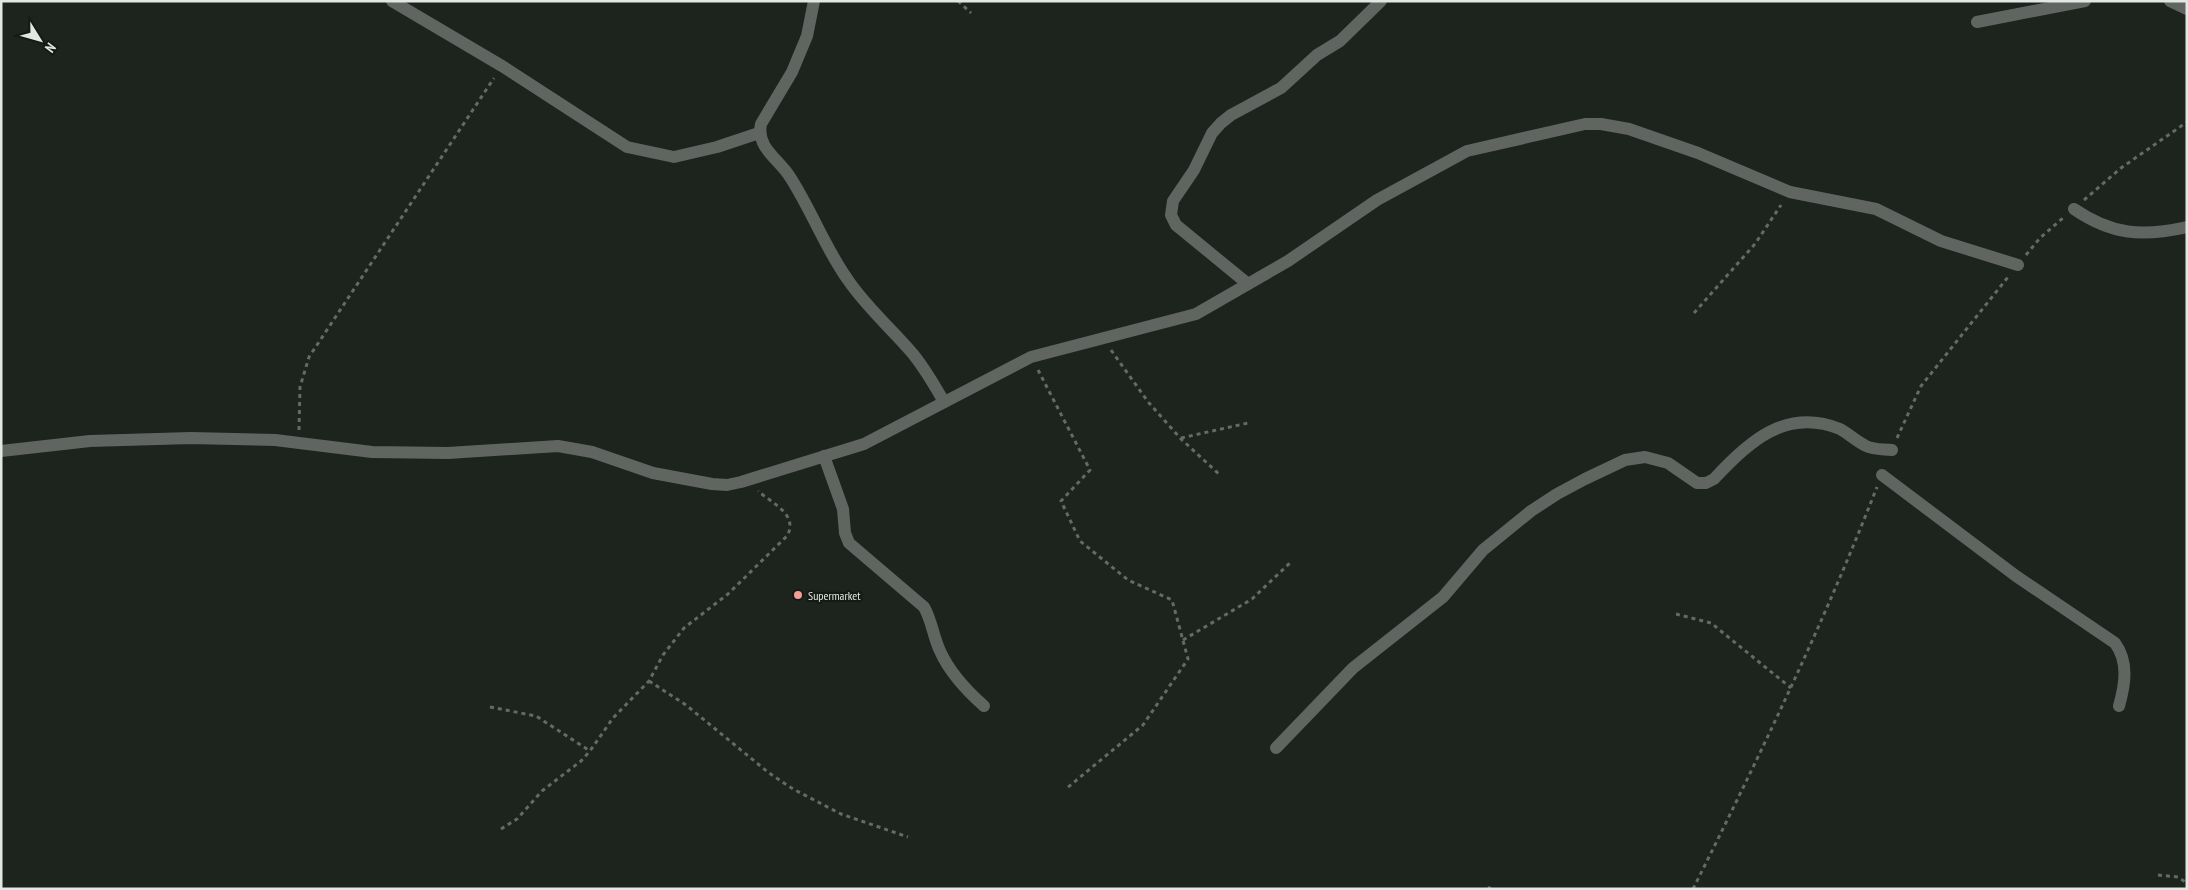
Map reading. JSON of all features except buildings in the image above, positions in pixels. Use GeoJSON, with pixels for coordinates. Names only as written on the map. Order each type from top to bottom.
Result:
{"type":"FeatureCollection","features":[{"type":"Feature","properties":{"kind":"street"},"geometry":{"type":"LineString","coordinates":[[392,1],[502,66],[627,147],[674,157],[718,147],[759,133]]}},
{"type":"Feature","properties":{"kind":"street"},"geometry":{"type":"LineString","coordinates":[[814,1],[804,44],[792,72],[761,124],[760,141],[790,177],[810,210],[822,238],[848,281],[868,306],[914,356],[944,402]]}},
{"type":"Feature","properties":{"kind":"street"},"geometry":{"type":"LineString","coordinates":[[1248,284],[1176,225],[1171,216],[1172,201],[1194,170],[1209,138],[1221,123],[1281,88],[1317,54],[1340,41],[1381,1]]}},
{"type":"Feature","properties":{"kind":"street"},"geometry":{"type":"LineString","coordinates":[[1976,22],[2085,1]]}},
{"type":"Feature","properties":{"kind":"street"},"geometry":{"type":"LineString","coordinates":[[2170,1],[2187,9]]}},
{"type":"Feature","properties":{"kind":"street"},"geometry":{"type":"LineString","coordinates":[[1,451],[90,441],[191,438],[275,440],[372,452],[448,453],[558,446],[592,452],[653,473],[727,485],[746,481],[864,444],[1032,357],[1196,314],[1288,261],[1377,200],[1467,151],[1570,126],[1601,124],[1628,129],[1698,153],[1790,192],[1876,209],[1941,240],[2018,265]]}},
{"type":"Feature","properties":{"kind":"street"},"geometry":{"type":"LineString","coordinates":[[2074,209],[2091,220],[2119,230],[2150,233],[2187,227]]}},
{"type":"Feature","properties":{"kind":"street"},"geometry":{"type":"LineString","coordinates":[[1276,748],[1354,668],[1443,597],[1490,544],[1531,511],[1585,478],[1625,460],[1645,457],[1665,462],[1694,482],[1706,483],[1714,479],[1761,436],[1772,430],[1797,422],[1810,422],[1830,426],[1843,431],[1868,447],[1892,450]]}},
{"type":"Feature","properties":{"kind":"street"},"geometry":{"type":"LineString","coordinates":[[824,456],[843,509],[845,533],[848,543],[924,606],[940,651],[946,662],[965,687],[984,706]]}},
{"type":"Feature","properties":{"kind":"street"},"geometry":{"type":"LineString","coordinates":[[1882,475],[2016,576],[2115,643],[2122,653],[2124,665],[2119,706]]}},
{"type":"Feature","properties":{"kind":"path"},"geometry":{"type":"LineString","coordinates":[[958,1],[971,13]]}},
{"type":"Feature","properties":{"kind":"path"},"geometry":{"type":"LineString","coordinates":[[299,443],[300,387],[309,357],[502,66]]}},
{"type":"Feature","properties":{"kind":"path"},"geometry":{"type":"LineString","coordinates":[[1694,312],[1755,244],[1790,192]]}},
{"type":"Feature","properties":{"kind":"path"},"geometry":{"type":"LineString","coordinates":[[1103,338],[1149,403],[1220,476]]}},
{"type":"Feature","properties":{"kind":"path"},"geometry":{"type":"LineString","coordinates":[[1032,357],[1090,470],[1061,501],[1080,541],[1128,580],[1172,600],[1188,659],[1143,725],[1067,788]]}},
{"type":"Feature","properties":{"kind":"path"},"geometry":{"type":"LineString","coordinates":[[1181,438],[1248,424]]}},
{"type":"Feature","properties":{"kind":"path"},"geometry":{"type":"LineString","coordinates":[[501,829],[517,819],[542,791],[581,761],[613,718],[649,681],[663,655],[684,628],[728,594],[789,533],[791,524],[786,513],[746,481]]}},
{"type":"Feature","properties":{"kind":"path"},"geometry":{"type":"LineString","coordinates":[[1183,640],[1252,599],[1292,561]]}},
{"type":"Feature","properties":{"kind":"path"},"geometry":{"type":"LineString","coordinates":[[1676,614],[1711,623],[1791,688]]}},
{"type":"Feature","properties":{"kind":"path"},"geometry":{"type":"LineString","coordinates":[[649,681],[686,705],[769,773],[793,789],[841,814],[908,837]]}},
{"type":"Feature","properties":{"kind":"path"},"geometry":{"type":"LineString","coordinates":[[490,707],[536,716],[590,751]]}},
{"type":"Feature","properties":{"kind":"path"},"geometry":{"type":"LineString","coordinates":[[2158,875],[2178,877],[2187,883]]}},
{"type":"Feature","properties":{"kind":"place","name":"Supermarket"},"geometry":{"type":"Point","coordinates":[798,595]}}]}
